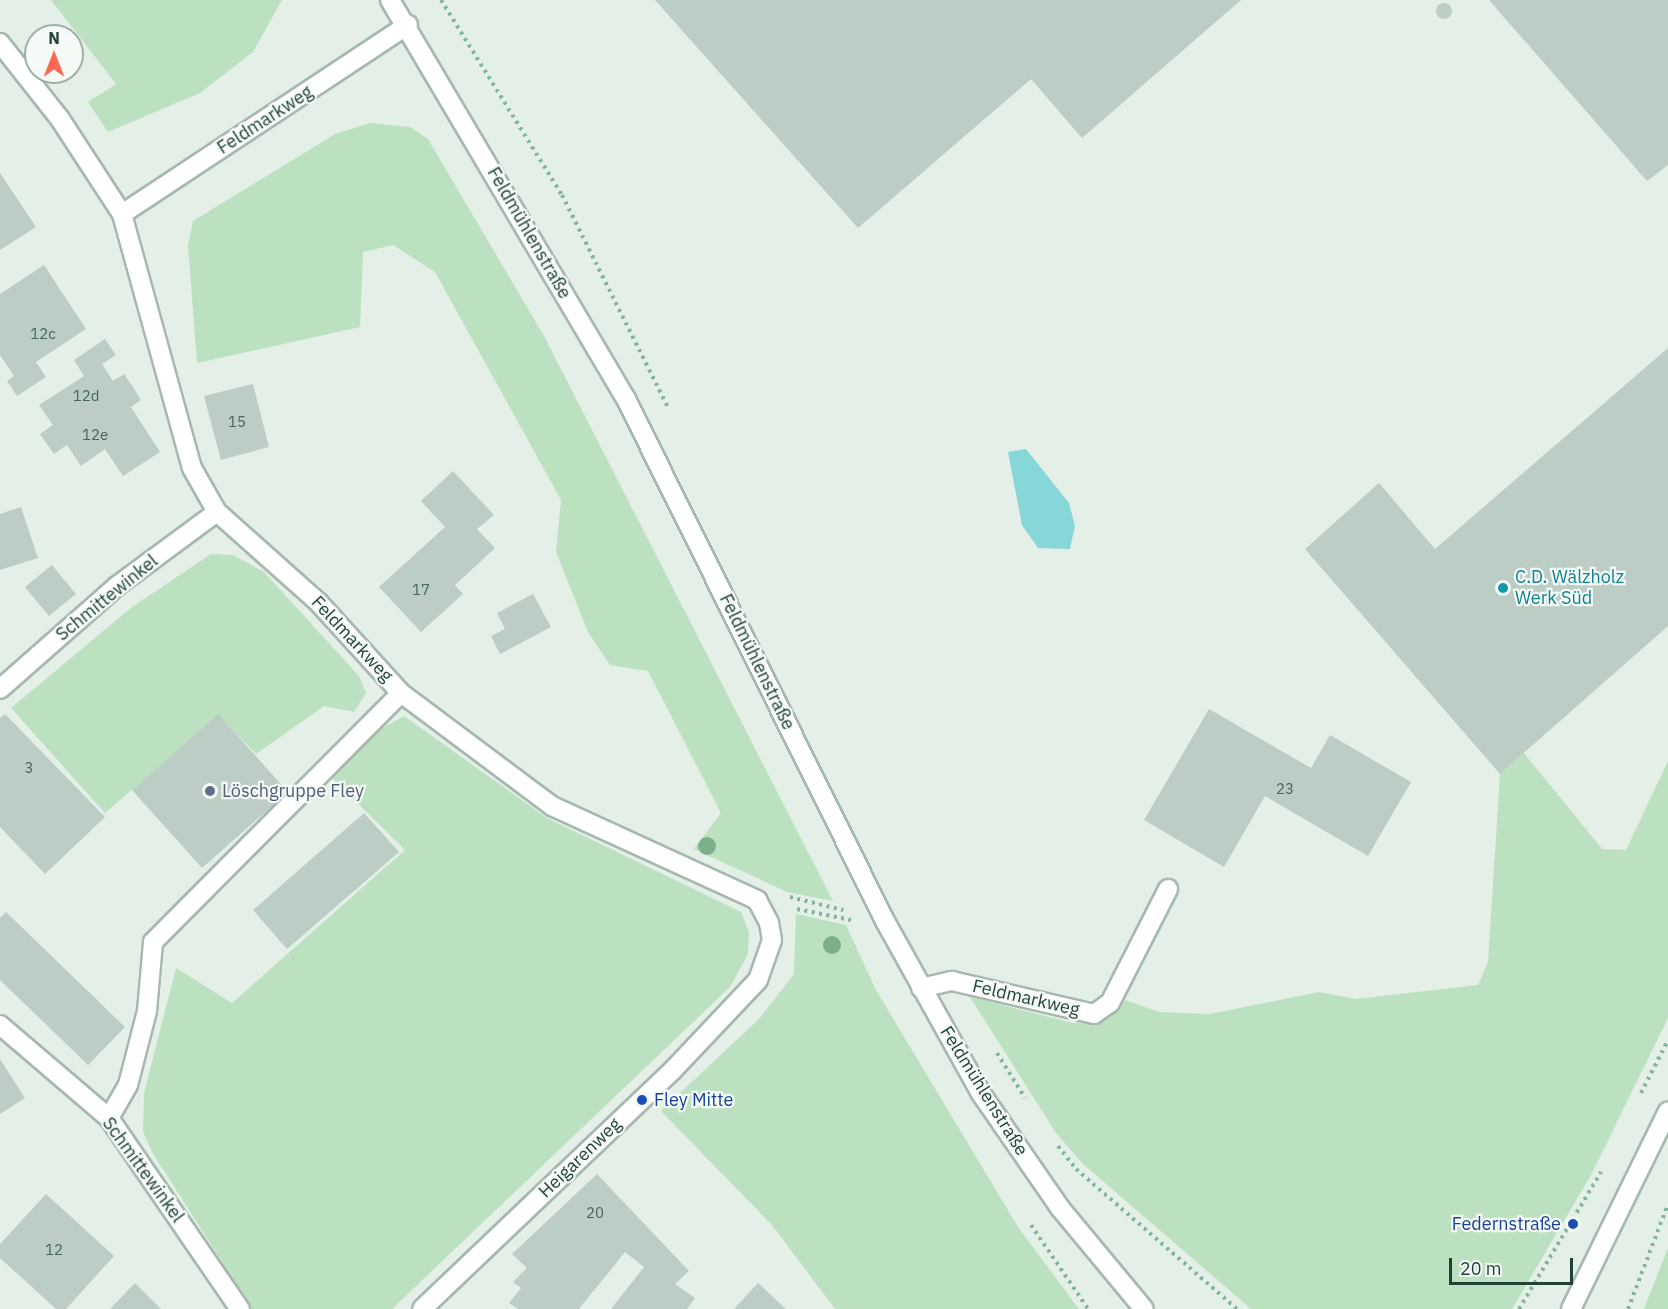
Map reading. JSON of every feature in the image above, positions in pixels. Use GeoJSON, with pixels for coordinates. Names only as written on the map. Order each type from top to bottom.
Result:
{"type":"FeatureCollection","features":[{"type":"Feature","properties":{"kind":"street","name":"Feldmühlenstraße"},"geometry":{"type":"LineString","coordinates":[[390,0],[408,25],[626,399],[921,988],[980,1092],[1060,1208],[1144,1309]]}},
{"type":"Feature","properties":{"kind":"street","name":"Feldmarkweg"},"geometry":{"type":"LineString","coordinates":[[122,214],[408,25]]}},
{"type":"Feature","properties":{"kind":"street","name":"Feldmarkweg"},"geometry":{"type":"LineString","coordinates":[[0,43],[60,119],[122,214],[192,468],[217,512],[320,603],[401,693],[552,806],[760,905]]}},
{"type":"Feature","properties":{"kind":"street","name":"Schmittewinkel"},"geometry":{"type":"LineString","coordinates":[[0,689],[117,586],[217,512]]}},
{"type":"Feature","properties":{"kind":"street"},"geometry":{"type":"LineString","coordinates":[[109,1118],[128,1085],[147,1011],[153,942],[401,693]]}},
{"type":"Feature","properties":{"kind":"street","name":"Feldmarkweg"},"geometry":{"type":"LineString","coordinates":[[921,988],[952,981],[1094,1014],[1110,1003],[1168,890]]}},
{"type":"Feature","properties":{"kind":"street","name":"Heigarenweg"},"geometry":{"type":"LineString","coordinates":[[422,1309],[672,1071],[758,980],[772,940],[760,905]]}},
{"type":"Feature","properties":{"kind":"street","name":"Schmittewinkel"},"geometry":{"type":"LineString","coordinates":[[0,1025],[109,1118],[240,1309]]}},
{"type":"Feature","properties":{"kind":"street"},"geometry":{"type":"LineString","coordinates":[[1571,1309],[1668,1111]]}},
{"type":"Feature","properties":{"kind":"path"},"geometry":{"type":"LineString","coordinates":[[441,0],[562,195],[671,413]]}},
{"type":"Feature","properties":{"kind":"path"},"geometry":{"type":"LineString","coordinates":[[760,905],[801,898],[843,909],[852,921],[797,909]]}},
{"type":"Feature","properties":{"kind":"path"},"geometry":{"type":"LineString","coordinates":[[1636,1102],[1668,1040]]}},
{"type":"Feature","properties":{"kind":"path"},"geometry":{"type":"LineString","coordinates":[[994,1049],[1031,1107]]}},
{"type":"Feature","properties":{"kind":"path"},"geometry":{"type":"LineString","coordinates":[[1050,1135],[1076,1169],[1237,1309]]}},
{"type":"Feature","properties":{"kind":"path"},"geometry":{"type":"LineString","coordinates":[[1519,1309],[1604,1165]]}},
{"type":"Feature","properties":{"kind":"path"},"geometry":{"type":"LineString","coordinates":[[1628,1309],[1668,1204]]}},
{"type":"Feature","properties":{"kind":"green space"},"geometry":{"type":"Polygon","coordinates":[[[51,0],[282,0],[253,52],[200,93],[108,132],[88,102],[116,84],[84,43],[84,24],[70,24],[51,0]]]}},
{"type":"Feature","properties":{"kind":"green space"},"geometry":{"type":"Polygon","coordinates":[[[370,123],[410,127],[428,139],[544,336],[833,901],[787,892],[694,849],[721,813],[648,671],[610,665],[588,632],[556,552],[561,500],[435,272],[393,245],[363,252],[360,327],[197,363],[188,245],[193,221],[335,134],[370,123]]]}},
{"type":"Feature","properties":{"kind":"green space"},"geometry":{"type":"Polygon","coordinates":[[[211,554],[233,555],[264,572],[359,676],[366,693],[354,712],[324,706],[256,754],[218,715],[105,813],[11,708],[132,607],[211,554]]]}},
{"type":"Feature","properties":{"kind":"green space"},"geometry":{"type":"Polygon","coordinates":[[[404,716],[547,818],[741,912],[749,932],[748,954],[730,987],[392,1309],[252,1309],[152,1152],[143,1132],[144,1093],[176,968],[232,1003],[405,850],[330,776],[372,734],[404,716]]]}},
{"type":"Feature","properties":{"kind":"green space"},"geometry":{"type":"Polygon","coordinates":[[[1524,753],[1602,849],[1626,850],[1668,761],[1668,1018],[1591,1175],[1512,1309],[1251,1309],[1083,1164],[1056,1133],[970,997],[1073,1023],[1097,1021],[1119,1011],[1125,1000],[1159,1012],[1210,1014],[1319,992],[1356,999],[1478,985],[1488,962],[1500,774],[1524,753]]]}},
{"type":"Feature","properties":{"kind":"green space"},"geometry":{"type":"Polygon","coordinates":[[[796,914],[846,925],[876,990],[1018,1227],[1079,1309],[835,1309],[772,1225],[661,1111],[759,1019],[794,974],[796,914]]]}},
{"type":"Feature","properties":{"kind":"green space"},"geometry":{"type":"Polygon","coordinates":[[[1668,1248],[1668,1309],[1644,1309],[1668,1248]]]}},
{"type":"Feature","properties":{"kind":"water"},"geometry":{"type":"Polygon","coordinates":[[[1026,449],[1069,503],[1075,526],[1070,549],[1038,548],[1022,525],[1008,452],[1026,449]]]}},
{"type":"Feature","properties":{"kind":"building"},"geometry":{"type":"Polygon","coordinates":[[[655,0],[1241,0],[1082,138],[1031,79],[858,228],[655,0]]]}},
{"type":"Feature","properties":{"kind":"building"},"geometry":{"type":"Polygon","coordinates":[[[1489,0],[1668,0],[1668,165],[1647,181],[1489,0]]]}},
{"type":"Feature","properties":{"kind":"building"},"geometry":{"type":"Polygon","coordinates":[[[1441,3],[1447,3],[1452,11],[1450,17],[1441,19],[1436,14],[1436,8],[1441,3]]]}},
{"type":"Feature","properties":{"kind":"building"},"geometry":{"type":"Polygon","coordinates":[[[0,173],[36,227],[0,250],[0,173]]]}},
{"type":"Feature","properties":{"kind":"building"},"geometry":{"type":"Polygon","coordinates":[[[44,265],[86,329],[36,362],[46,377],[17,396],[7,381],[14,376],[0,355],[0,294],[44,265]]]}},
{"type":"Feature","properties":{"kind":"building"},"geometry":{"type":"Polygon","coordinates":[[[105,339],[116,355],[102,364],[113,381],[124,374],[133,387],[141,400],[131,407],[160,452],[123,476],[105,449],[81,466],[67,445],[54,454],[40,434],[53,425],[39,405],[84,376],[74,360],[105,339]]]}},
{"type":"Feature","properties":{"kind":"building","name":"C.D. Wälzholz Werk Süd"},"geometry":{"type":"Polygon","coordinates":[[[1668,348],[1668,626],[1500,774],[1305,549],[1379,483],[1435,549],[1668,348]]]}},
{"type":"Feature","properties":{"kind":"building"},"geometry":{"type":"Polygon","coordinates":[[[253,384],[269,447],[221,460],[204,396],[253,384]]]}},
{"type":"Feature","properties":{"kind":"building"},"geometry":{"type":"Polygon","coordinates":[[[453,471],[494,515],[477,529],[495,548],[455,585],[463,594],[421,632],[379,587],[445,527],[421,501],[453,471]]]}},
{"type":"Feature","properties":{"kind":"building"},"geometry":{"type":"Polygon","coordinates":[[[21,507],[38,558],[0,570],[0,514],[21,507]]]}},
{"type":"Feature","properties":{"kind":"building"},"geometry":{"type":"Polygon","coordinates":[[[52,565],[76,594],[49,616],[25,587],[52,565]]]}},
{"type":"Feature","properties":{"kind":"building"},"geometry":{"type":"Polygon","coordinates":[[[533,594],[551,627],[500,654],[491,636],[505,629],[497,613],[533,594]]]}},
{"type":"Feature","properties":{"kind":"building"},"geometry":{"type":"Polygon","coordinates":[[[1209,709],[1311,768],[1330,735],[1411,782],[1368,856],[1265,796],[1224,867],[1144,820],[1209,709]]]}},
{"type":"Feature","properties":{"kind":"building"},"geometry":{"type":"Polygon","coordinates":[[[5,714],[105,817],[45,874],[0,827],[0,718],[5,714]]]}},
{"type":"Feature","properties":{"kind":"building","name":"Löschgruppe Fley"},"geometry":{"type":"Polygon","coordinates":[[[218,714],[288,792],[202,868],[132,790],[218,714]]]}},
{"type":"Feature","properties":{"kind":"building"},"geometry":{"type":"Polygon","coordinates":[[[364,813],[399,852],[287,949],[253,910],[364,813]]]}},
{"type":"Feature","properties":{"kind":"building"},"geometry":{"type":"Polygon","coordinates":[[[6,912],[125,1027],[88,1065],[0,980],[0,918],[6,912]]]}},
{"type":"Feature","properties":{"kind":"building"},"geometry":{"type":"Polygon","coordinates":[[[0,1059],[25,1098],[0,1114],[0,1059]]]}},
{"type":"Feature","properties":{"kind":"building"},"geometry":{"type":"Polygon","coordinates":[[[597,1174],[689,1271],[675,1284],[695,1298],[687,1309],[611,1309],[644,1267],[625,1252],[579,1309],[518,1309],[509,1303],[521,1288],[513,1282],[527,1268],[512,1254],[597,1174]]]}},
{"type":"Feature","properties":{"kind":"building"},"geometry":{"type":"Polygon","coordinates":[[[46,1194],[114,1256],[66,1309],[56,1309],[0,1258],[0,1244],[46,1194]]]}},
{"type":"Feature","properties":{"kind":"building"},"geometry":{"type":"Polygon","coordinates":[[[135,1283],[161,1309],[110,1309],[135,1283]]]}},
{"type":"Feature","properties":{"kind":"building"},"geometry":{"type":"Polygon","coordinates":[[[758,1283],[786,1309],[734,1309],[758,1283]]]}},
{"type":"Feature","properties":{"kind":"place","name":"C.D. Wälzholz Werk Süd"},"geometry":{"type":"Point","coordinates":[1503,588]}},
{"type":"Feature","properties":{"kind":"place","name":"Löschgruppe Fley"},"geometry":{"type":"Point","coordinates":[210,791]}},
{"type":"Feature","properties":{"kind":"place","name":"Fley Mitte"},"geometry":{"type":"Point","coordinates":[642,1100]}},
{"type":"Feature","properties":{"kind":"place","name":"Federnstraße"},"geometry":{"type":"Point","coordinates":[1573,1224]}}]}
